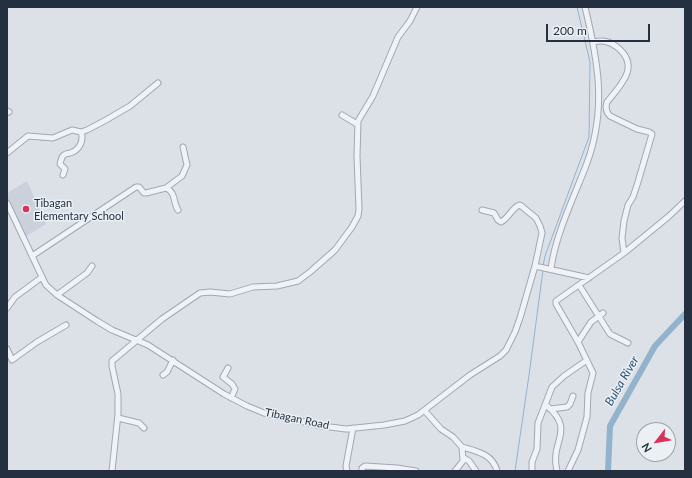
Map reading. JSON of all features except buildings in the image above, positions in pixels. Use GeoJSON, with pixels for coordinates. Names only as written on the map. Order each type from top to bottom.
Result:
{"type":"FeatureCollection","features":[{"type":"Feature","properties":{"kind":"street"},"geometry":{"type":"LineString","coordinates":[[112,471],[118,418],[118,394],[111,363],[136,340],[183,303],[200,293],[210,292],[230,294],[253,287],[286,285],[298,281],[327,258],[346,235],[358,216],[359,209],[357,124],[373,96],[398,37],[410,21],[417,7]]}},
{"type":"Feature","properties":{"kind":"street"},"geometry":{"type":"LineString","coordinates":[[551,269],[555,249],[591,153],[597,128],[599,73],[594,42],[585,7]]}},
{"type":"Feature","properties":{"kind":"street"},"geometry":{"type":"LineString","coordinates":[[594,42],[603,40],[614,45],[624,53],[629,64],[626,77],[620,87],[607,102],[605,107],[607,113],[610,116],[637,129],[652,134],[638,182],[628,205],[624,221],[622,238],[624,253]]}},
{"type":"Feature","properties":{"kind":"street"},"geometry":{"type":"LineString","coordinates":[[7,153],[28,136],[53,138],[72,130],[81,132],[95,127],[130,106],[158,83]]}},
{"type":"Feature","properties":{"kind":"street"},"geometry":{"type":"LineString","coordinates":[[342,116],[357,124]]}},
{"type":"Feature","properties":{"kind":"street"},"geometry":{"type":"LineString","coordinates":[[64,175],[65,169],[60,164],[62,158],[65,154],[72,152],[81,144],[81,132]]}},
{"type":"Feature","properties":{"kind":"street"},"geometry":{"type":"LineString","coordinates":[[32,256],[136,187],[139,187],[144,193],[146,193],[166,188],[180,178],[186,168],[183,147]]}},
{"type":"Feature","properties":{"kind":"street"},"geometry":{"type":"LineString","coordinates":[[166,188],[174,196],[175,205],[178,210]]}},
{"type":"Feature","properties":{"kind":"street"},"geometry":{"type":"LineString","coordinates":[[568,471],[578,450],[588,413],[588,393],[593,373],[556,302],[624,253],[685,201]]}},
{"type":"Feature","properties":{"kind":"street","name":"Tibagan Road"},"geometry":{"type":"LineString","coordinates":[[7,203],[46,285],[57,295],[105,326],[148,345],[231,398],[264,413],[322,426],[353,428],[398,423],[412,418],[425,411],[470,375],[504,353],[510,344],[518,326],[535,266],[542,233],[536,218],[520,205],[501,222],[494,213],[482,210]]}},
{"type":"Feature","properties":{"kind":"street"},"geometry":{"type":"LineString","coordinates":[[57,295],[87,273],[92,266]]}},
{"type":"Feature","properties":{"kind":"street"},"geometry":{"type":"LineString","coordinates":[[535,266],[589,278]]}},
{"type":"Feature","properties":{"kind":"street"},"geometry":{"type":"LineString","coordinates":[[7,308],[15,297],[42,277]]}},
{"type":"Feature","properties":{"kind":"street"},"geometry":{"type":"LineString","coordinates":[[579,285],[601,314],[610,334],[628,344]]}},
{"type":"Feature","properties":{"kind":"street"},"geometry":{"type":"LineString","coordinates":[[578,342],[587,326],[601,314]]}},
{"type":"Feature","properties":{"kind":"street"},"geometry":{"type":"LineString","coordinates":[[7,349],[11,359],[13,360],[37,342],[66,325]]}},
{"type":"Feature","properties":{"kind":"street"},"geometry":{"type":"LineString","coordinates":[[163,375],[168,372],[173,360]]}},
{"type":"Feature","properties":{"kind":"street"},"geometry":{"type":"LineString","coordinates":[[532,471],[532,462],[537,449],[538,424],[548,407],[552,387],[587,360]]}},
{"type":"Feature","properties":{"kind":"street"},"geometry":{"type":"LineString","coordinates":[[228,368],[223,377],[232,384],[235,389],[231,398]]}},
{"type":"Feature","properties":{"kind":"street"},"geometry":{"type":"LineString","coordinates":[[548,407],[567,407],[573,396]]}},
{"type":"Feature","properties":{"kind":"street"},"geometry":{"type":"LineString","coordinates":[[548,407],[561,423],[562,429],[556,450],[555,461],[557,471]]}},
{"type":"Feature","properties":{"kind":"street"},"geometry":{"type":"LineString","coordinates":[[425,411],[440,429],[452,437],[462,447],[486,455],[493,462],[497,471]]}},
{"type":"Feature","properties":{"kind":"street"},"geometry":{"type":"LineString","coordinates":[[118,418],[139,423],[144,428]]}},
{"type":"Feature","properties":{"kind":"street"},"geometry":{"type":"LineString","coordinates":[[347,471],[346,466],[353,428]]}},
{"type":"Feature","properties":{"kind":"street"},"geometry":{"type":"LineString","coordinates":[[455,471],[462,463],[464,458],[462,447]]}},
{"type":"Feature","properties":{"kind":"street"},"geometry":{"type":"LineString","coordinates":[[464,458],[469,461],[476,471]]}},
{"type":"Feature","properties":{"kind":"street"},"geometry":{"type":"LineString","coordinates":[[362,471],[364,466],[416,471]]}},
{"type":"Feature","properties":{"kind":"shaded area","name":"Tibagan Elementary School"},"geometry":{"type":"Polygon","coordinates":[[[27,181],[46,224],[25,237],[7,200],[7,193],[27,181]]]}},
{"type":"Feature","properties":{"kind":"waterway"},"geometry":{"type":"LineString","coordinates":[[543,266],[545,256],[589,137],[590,62],[577,7]]}},
{"type":"Feature","properties":{"kind":"waterway"},"geometry":{"type":"LineString","coordinates":[[515,471],[543,270]]}},
{"type":"Feature","properties":{"kind":"waterway","name":"Bulsa River"},"geometry":{"type":"LineString","coordinates":[[608,471],[610,426],[655,346],[685,314]]}},
{"type":"Feature","properties":{"kind":"place","name":"Tibagan Elementary School"},"geometry":{"type":"Point","coordinates":[26,209]}}]}
